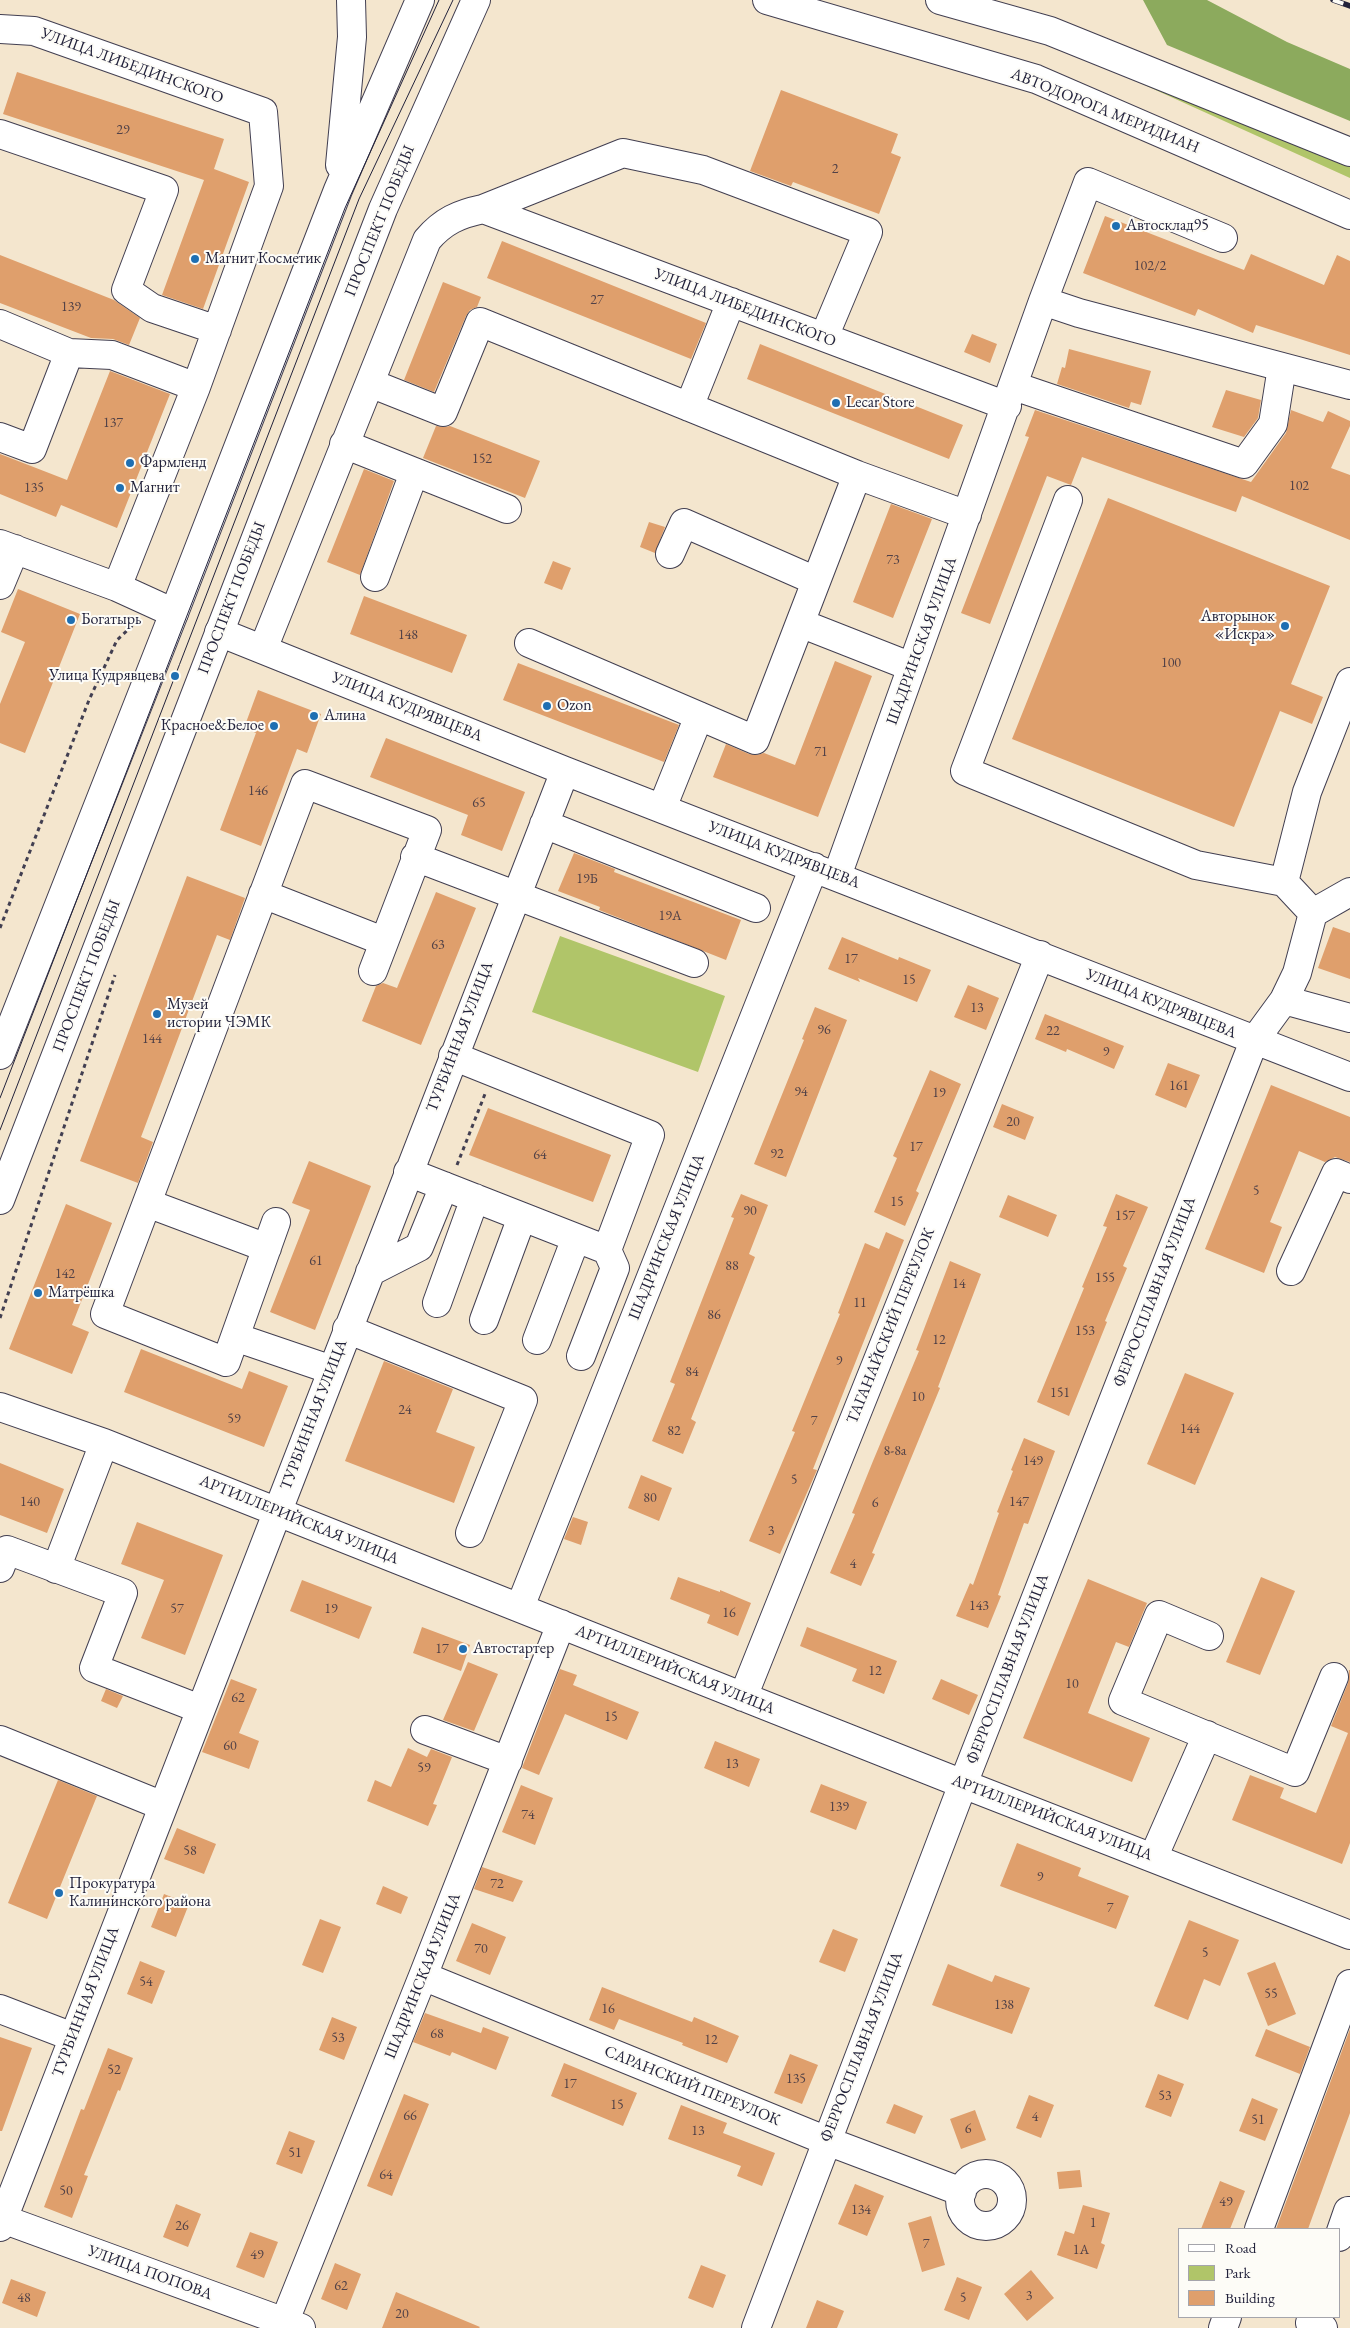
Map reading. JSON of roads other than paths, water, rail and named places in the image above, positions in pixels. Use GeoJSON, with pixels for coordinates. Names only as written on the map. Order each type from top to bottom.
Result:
{"type":"FeatureCollection","features":[{"type":"Feature","properties":{"kind":"street"},"geometry":{"type":"LineString","coordinates":[[338,190],[352,37],[350,0]]}},
{"type":"Feature","properties":{"kind":"street"},"geometry":{"type":"LineString","coordinates":[[0,1055],[338,190],[420,0]]}},
{"type":"Feature","properties":{"kind":"street","name":"ПРОСПЕКТ ПОБЕДЫ"},"geometry":{"type":"LineString","coordinates":[[0,1200],[383,209],[476,0]]}},
{"type":"Feature","properties":{"kind":"street","name":"АВТОДОРОГА МЕРИДИАН"},"geometry":{"type":"LineString","coordinates":[[767,0],[1036,79],[1350,214]]}},
{"type":"Feature","properties":{"kind":"street"},"geometry":{"type":"LineString","coordinates":[[940,0],[1050,32],[1350,152]]}},
{"type":"Feature","properties":{"kind":"street","name":"УЛИЦА ЛИБЕДИНСКОГО"},"geometry":{"type":"LineString","coordinates":[[0,28],[34,31],[263,112],[270,186],[217,330]]}},
{"type":"Feature","properties":{"kind":"street"},"geometry":{"type":"LineString","coordinates":[[0,134],[164,190],[126,290],[152,308],[217,330],[117,587]]}},
{"type":"Feature","properties":{"kind":"street"},"geometry":{"type":"LineString","coordinates":[[263,649],[427,240],[438,227],[460,214],[483,209],[622,153],[703,170],[868,232],[824,337]]}},
{"type":"Feature","properties":{"kind":"street","name":"ШАДРИНСКАЯ УЛИЦА"},"geometry":{"type":"LineString","coordinates":[[520,1607],[912,667],[1043,301],[1088,182],[1223,238]]}},
{"type":"Feature","properties":{"kind":"street","name":"УЛИЦА ЛИБЕДИНСКОГО"},"geometry":{"type":"LineString","coordinates":[[483,209],[824,337],[1010,396],[1244,464],[1273,424],[1282,367]]}},
{"type":"Feature","properties":{"kind":"street"},"geometry":{"type":"LineString","coordinates":[[1043,301],[1079,313],[1350,385]]}},
{"type":"Feature","properties":{"kind":"street"},"geometry":{"type":"LineString","coordinates":[[688,407],[731,302]]}},
{"type":"Feature","properties":{"kind":"street"},"geometry":{"type":"LineString","coordinates":[[370,383],[443,412],[480,322],[857,476],[967,515]]}},
{"type":"Feature","properties":{"kind":"street"},"geometry":{"type":"LineString","coordinates":[[0,324],[69,352],[112,355],[196,388]]}},
{"type":"Feature","properties":{"kind":"street"},"geometry":{"type":"LineString","coordinates":[[0,437],[32,448],[69,352]]}},
{"type":"Feature","properties":{"kind":"street"},"geometry":{"type":"LineString","coordinates":[[344,444],[506,509]]}},
{"type":"Feature","properties":{"kind":"street"},"geometry":{"type":"LineString","coordinates":[[375,577],[414,473]]}},
{"type":"Feature","properties":{"kind":"street"},"geometry":{"type":"LineString","coordinates":[[529,643],[755,740],[857,476]]}},
{"type":"Feature","properties":{"kind":"street"},"geometry":{"type":"LineString","coordinates":[[1068,500],[965,771],[1196,865],[1284,882],[1313,913],[1350,892]]}},
{"type":"Feature","properties":{"kind":"street"},"geometry":{"type":"LineString","coordinates":[[670,554],[684,523],[816,582]]}},
{"type":"Feature","properties":{"kind":"street"},"geometry":{"type":"LineString","coordinates":[[0,585],[8,547],[117,587],[174,613]]}},
{"type":"Feature","properties":{"kind":"street"},"geometry":{"type":"LineString","coordinates":[[800,623],[912,667]]}},
{"type":"Feature","properties":{"kind":"street","name":"УЛИЦА КУДРЯВЦЕВА"},"geometry":{"type":"LineString","coordinates":[[219,632],[565,771],[826,871],[1254,1041],[1350,1077]]}},
{"type":"Feature","properties":{"kind":"street"},"geometry":{"type":"LineString","coordinates":[[1284,882],[1307,792],[1350,682]]}},
{"type":"Feature","properties":{"kind":"street"},"geometry":{"type":"LineString","coordinates":[[662,808],[699,716]]}},
{"type":"Feature","properties":{"kind":"street","name":"ТУРБИННАЯ УЛИЦА"},"geometry":{"type":"LineString","coordinates":[[1,2222],[452,1056],[565,771]]}},
{"type":"Feature","properties":{"kind":"street"},"geometry":{"type":"LineString","coordinates":[[276,1222],[226,1362],[105,1314],[305,784],[427,830],[415,856],[373,971]]}},
{"type":"Feature","properties":{"kind":"street"},"geometry":{"type":"LineString","coordinates":[[544,824],[756,908]]}},
{"type":"Feature","properties":{"kind":"street"},"geometry":{"type":"LineString","coordinates":[[415,856],[694,963]]}},
{"type":"Feature","properties":{"kind":"street"},"geometry":{"type":"LineString","coordinates":[[263,894],[384,942]]}},
{"type":"Feature","properties":{"kind":"street","name":"ФЕРРОСПЛАВНАЯ УЛИЦА"},"geometry":{"type":"LineString","coordinates":[[756,2328],[963,1784],[1254,1041],[1284,1000],[1297,973],[1313,913]]}},
{"type":"Feature","properties":{"kind":"street","name":"ТАГАНАЙСКИЙ ПЕРЕУЛОК"},"geometry":{"type":"LineString","coordinates":[[743,1697],[1040,955]]}},
{"type":"Feature","properties":{"kind":"street"},"geometry":{"type":"LineString","coordinates":[[1284,1000],[1350,1018]]}},
{"type":"Feature","properties":{"kind":"street"},"geometry":{"type":"LineString","coordinates":[[452,1056],[650,1135],[607,1250]]}},
{"type":"Feature","properties":{"kind":"street"},"geometry":{"type":"LineString","coordinates":[[408,1172],[607,1250],[616,1268],[581,1356]]}},
{"type":"Feature","properties":{"kind":"street"},"geometry":{"type":"LineString","coordinates":[[1291,1271],[1336,1173],[1350,1179]]}},
{"type":"Feature","properties":{"kind":"street"},"geometry":{"type":"LineString","coordinates":[[370,1272],[419,1248],[446,1187]]}},
{"type":"Feature","properties":{"kind":"street"},"geometry":{"type":"LineString","coordinates":[[437,1303],[475,1198]]}},
{"type":"Feature","properties":{"kind":"street"},"geometry":{"type":"LineString","coordinates":[[146,1203],[267,1248]]}},
{"type":"Feature","properties":{"kind":"street"},"geometry":{"type":"LineString","coordinates":[[484,1320],[522,1217]]}},
{"type":"Feature","properties":{"kind":"street"},"geometry":{"type":"LineString","coordinates":[[537,1340],[576,1238]]}},
{"type":"Feature","properties":{"kind":"street"},"geometry":{"type":"LineString","coordinates":[[347,1329],[523,1400],[470,1533]]}},
{"type":"Feature","properties":{"kind":"street"},"geometry":{"type":"LineString","coordinates":[[236,1337],[332,1370]]}},
{"type":"Feature","properties":{"kind":"street","name":"АРТИЛЛЕРИЙСКАЯ УЛИЦА"},"geometry":{"type":"LineString","coordinates":[[0,1407],[104,1443],[963,1784],[1350,1935]]}},
{"type":"Feature","properties":{"kind":"street"},"geometry":{"type":"LineString","coordinates":[[56,1569],[104,1443]]}},
{"type":"Feature","properties":{"kind":"street"},"geometry":{"type":"LineString","coordinates":[[0,1568],[7,1550],[123,1593],[94,1668],[200,1710]]}},
{"type":"Feature","properties":{"kind":"street"},"geometry":{"type":"LineString","coordinates":[[1209,1636],[1158,1615],[1123,1701],[1295,1772],[1334,1677]]}},
{"type":"Feature","properties":{"kind":"street","name":"ШАДРИНСКАЯ УЛИЦА"},"geometry":{"type":"LineString","coordinates":[[289,2326],[561,1624]]}},
{"type":"Feature","properties":{"kind":"street"},"geometry":{"type":"LineString","coordinates":[[425,1730],[508,1761]]}},
{"type":"Feature","properties":{"kind":"street"},"geometry":{"type":"LineString","coordinates":[[1153,1858],[1207,1735]]}},
{"type":"Feature","properties":{"kind":"street"},"geometry":{"type":"LineString","coordinates":[[0,1740],[163,1806]]}},
{"type":"Feature","properties":{"kind":"street","name":"САРАНСКИЙ ПЕРЕУЛОК"},"geometry":{"type":"LineString","coordinates":[[424,1976],[827,2141],[962,2192]]}},
{"type":"Feature","properties":{"kind":"street"},"geometry":{"type":"LineString","coordinates":[[1259,2228],[1350,1984]]}},
{"type":"Feature","properties":{"kind":"street"},"geometry":{"type":"LineString","coordinates":[[0,2008],[73,2037]]}},
{"type":"Feature","properties":{"kind":"street"},"geometry":{"type":"LineString","coordinates":[[1340,2234],[1348,2211],[1350,2212]]}},
{"type":"Feature","properties":{"kind":"street","name":"УЛИЦА ПОПОВА"},"geometry":{"type":"LineString","coordinates":[[1,2222],[289,2326]]}},
{"type":"Feature","properties":{"kind":"street"},"geometry":{"type":"LineString","coordinates":[[1312,2318],[1310,2323],[1323,2328]]}},
{"type":"Feature","properties":{"kind":"tram line"},"geometry":{"type":"LineString","coordinates":[[0,1098],[345,208],[439,0]]}},
{"type":"Feature","properties":{"kind":"tram line"},"geometry":{"type":"LineString","coordinates":[[0,1130],[359,199],[453,0]]}},
{"type":"Feature","properties":{"kind":"railway"},"geometry":{"type":"LineString","coordinates":[[1333,0],[1350,6]]}},
{"type":"Feature","properties":{"kind":"place","name":"Автосклад95"},"geometry":{"type":"Point","coordinates":[1116,226]}},
{"type":"Feature","properties":{"kind":"place","name":"Магнит Косметик"},"geometry":{"type":"Point","coordinates":[195,259]}},
{"type":"Feature","properties":{"kind":"place","name":"Lecar Store"},"geometry":{"type":"Point","coordinates":[836,403]}},
{"type":"Feature","properties":{"kind":"place","name":"Фармленд"},"geometry":{"type":"Point","coordinates":[130,463]}},
{"type":"Feature","properties":{"kind":"place","name":"Магнит"},"geometry":{"type":"Point","coordinates":[120,488]}},
{"type":"Feature","properties":{"kind":"place","name":"Богатырь"},"geometry":{"type":"Point","coordinates":[71,620]}},
{"type":"Feature","properties":{"kind":"place","name":"Авторынок «Искра»"},"geometry":{"type":"Point","coordinates":[1285,626]}},
{"type":"Feature","properties":{"kind":"place","name":"Улица Кудрявцева"},"geometry":{"type":"Point","coordinates":[175,676]}},
{"type":"Feature","properties":{"kind":"place","name":"Ozon"},"geometry":{"type":"Point","coordinates":[547,706]}},
{"type":"Feature","properties":{"kind":"place","name":"Алина"},"geometry":{"type":"Point","coordinates":[314,716]}},
{"type":"Feature","properties":{"kind":"place","name":"Красное&Белое"},"geometry":{"type":"Point","coordinates":[274,726]}},
{"type":"Feature","properties":{"kind":"place","name":"Музей истории ЧЭМК"},"geometry":{"type":"Point","coordinates":[157,1014]}},
{"type":"Feature","properties":{"kind":"place","name":"Матрёшка"},"geometry":{"type":"Point","coordinates":[38,1293]}},
{"type":"Feature","properties":{"kind":"place","name":"Автостартер"},"geometry":{"type":"Point","coordinates":[463,1649]}},
{"type":"Feature","properties":{"kind":"place","name":"Прокуратура Калининского района"},"geometry":{"type":"Point","coordinates":[59,1893]}}]}
